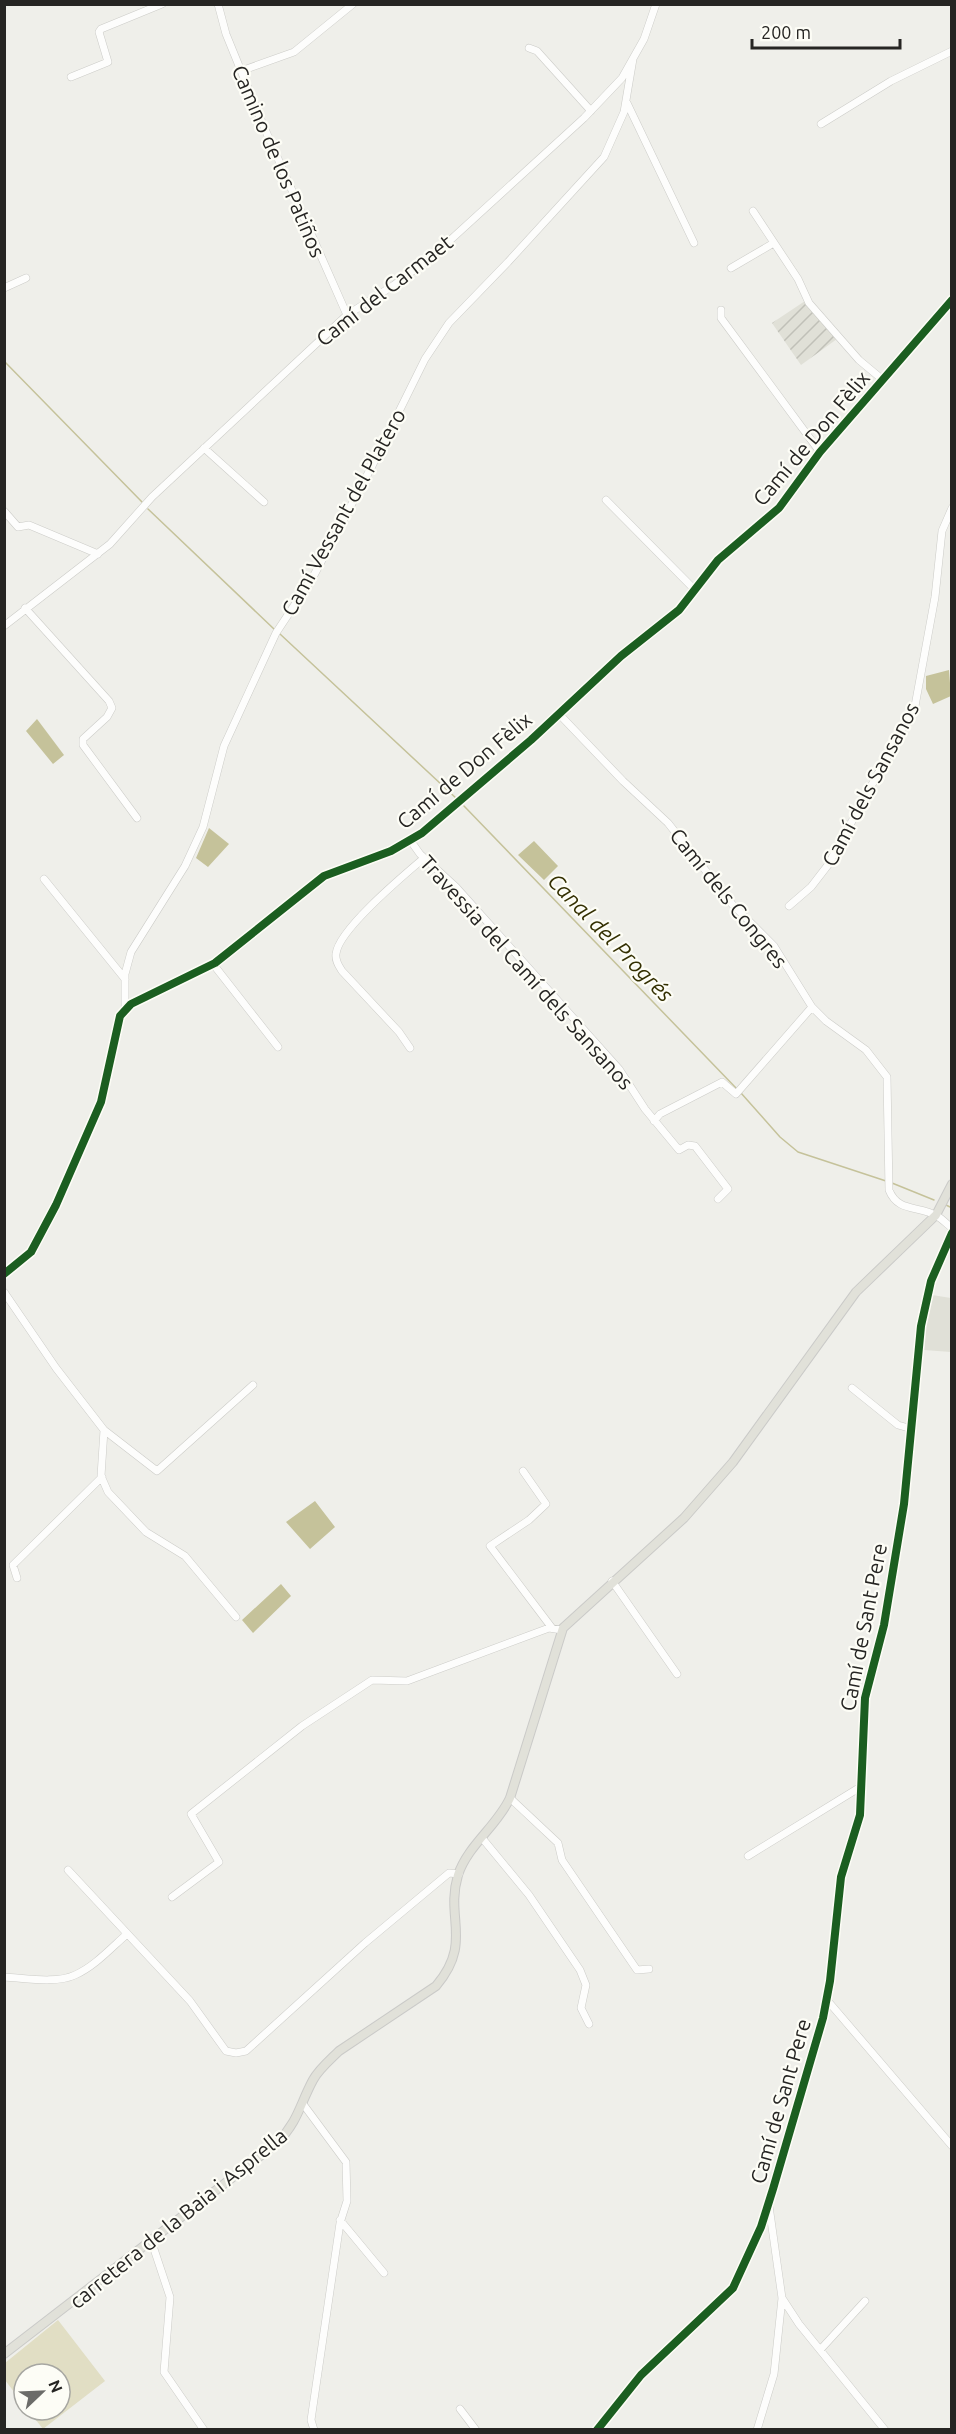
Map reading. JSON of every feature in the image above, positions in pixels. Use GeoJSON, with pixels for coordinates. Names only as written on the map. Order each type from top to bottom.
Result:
{"type":"FeatureCollection","features":[{"type":"Feature","properties":{"kind":"main road","name":"carretera de la Baia i Asprella"},"geometry":{"type":"LineString","coordinates":[[4,2354],[277,2143],[290,2130],[314,2079],[339,2051],[428,1992],[445,1975],[457,1948],[456,1887],[459,1874],[482,1838],[499,1818],[510,1798],[562,1630],[570,1619],[684,1518],[734,1462],[856,1292],[936,1215],[951,1184]]}},
{"type":"Feature","properties":{"kind":"street"},"geometry":{"type":"LineString","coordinates":[[71,77],[108,62],[99,32],[101,28],[162,4]]}},
{"type":"Feature","properties":{"kind":"street","name":"Camino de los Patiños"},"geometry":{"type":"LineString","coordinates":[[218,4],[226,34],[318,255],[347,315]]}},
{"type":"Feature","properties":{"kind":"street"},"geometry":{"type":"LineString","coordinates":[[242,71],[294,52],[353,4]]}},
{"type":"Feature","properties":{"kind":"street","name":"Camí del Carmaet"},"geometry":{"type":"LineString","coordinates":[[4,626],[98,554],[152,497],[347,315],[394,285],[435,254],[591,111],[622,78],[633,59],[656,4]]}},
{"type":"Feature","properties":{"kind":"street"},"geometry":{"type":"LineString","coordinates":[[529,48],[537,51],[591,111]]}},
{"type":"Feature","properties":{"kind":"street"},"geometry":{"type":"LineString","coordinates":[[821,124],[891,81],[951,51]]}},
{"type":"Feature","properties":{"kind":"street","name":"Camí Vessant del Platero"},"geometry":{"type":"LineString","coordinates":[[125,1007],[125,979],[131,952],[185,866],[203,827],[224,746],[268,650],[313,577],[363,484],[425,359],[449,323],[604,156],[627,103],[633,59]]}},
{"type":"Feature","properties":{"kind":"street"},"geometry":{"type":"LineString","coordinates":[[627,103],[693,243]]}},
{"type":"Feature","properties":{"kind":"street"},"geometry":{"type":"LineString","coordinates":[[753,211],[772,244],[798,279],[809,303],[859,360],[883,380]]}},
{"type":"Feature","properties":{"kind":"street"},"geometry":{"type":"LineString","coordinates":[[731,268],[772,244]]}},
{"type":"Feature","properties":{"kind":"street"},"geometry":{"type":"LineString","coordinates":[[4,288],[26,278]]}},
{"type":"Feature","properties":{"kind":"street","name":"Camí de Don Fèlix"},"geometry":{"type":"LineString","coordinates":[[125,1007],[176,980],[213,964],[245,941],[324,876],[391,851],[422,833],[559,714],[621,656],[679,610],[718,560],[779,508],[820,452],[951,300]]}},
{"type":"Feature","properties":{"kind":"street"},"geometry":{"type":"LineString","coordinates":[[721,310],[720,318],[820,452]]}},
{"type":"Feature","properties":{"kind":"street"},"geometry":{"type":"LineString","coordinates":[[204,448],[264,502]]}},
{"type":"Feature","properties":{"kind":"street"},"geometry":{"type":"LineString","coordinates":[[606,500],[695,590]]}},
{"type":"Feature","properties":{"kind":"street","name":"Camí dels Sansanos"},"geometry":{"type":"LineString","coordinates":[[789,906],[811,887],[828,865],[915,706],[934,597],[942,531],[951,508]]}},
{"type":"Feature","properties":{"kind":"street"},"geometry":{"type":"LineString","coordinates":[[4,511],[18,527],[29,525],[98,554]]}},
{"type":"Feature","properties":{"kind":"street"},"geometry":{"type":"LineString","coordinates":[[25,608],[109,701],[112,708],[107,717],[83,739],[84,745],[137,818]]}},
{"type":"Feature","properties":{"kind":"street","name":"Camí dels Congres"},"geometry":{"type":"LineString","coordinates":[[559,714],[623,781],[668,823],[732,904],[764,933],[812,1007],[826,1022],[866,1050],[887,1077],[889,1190],[893,1199],[907,1207],[936,1215],[951,1231]]}},
{"type":"Feature","properties":{"kind":"street","name":"Travessia del Camí dels Sansanos"},"geometry":{"type":"LineString","coordinates":[[410,840],[424,858],[456,887],[619,1069],[654,1121],[679,1150],[688,1144],[695,1146],[728,1189],[718,1199]]}},
{"type":"Feature","properties":{"kind":"street"},"geometry":{"type":"LineString","coordinates":[[410,1048],[399,1032],[342,971],[336,962],[335,952],[368,910],[424,858]]}},
{"type":"Feature","properties":{"kind":"street"},"geometry":{"type":"LineString","coordinates":[[44,879],[125,979]]}},
{"type":"Feature","properties":{"kind":"street"},"geometry":{"type":"LineString","coordinates":[[213,964],[278,1047]]}},
{"type":"Feature","properties":{"kind":"street"},"geometry":{"type":"LineString","coordinates":[[4,1274],[31,1252],[56,1205],[101,1102],[120,1016],[125,1007]]}},
{"type":"Feature","properties":{"kind":"street"},"geometry":{"type":"LineString","coordinates":[[654,1121],[660,1114],[722,1082],[736,1094],[812,1007]]}},
{"type":"Feature","properties":{"kind":"street","name":"Camí de Sant Pere"},"geometry":{"type":"LineString","coordinates":[[597,2430],[641,2375],[733,2288],[754,2245],[769,2203],[827,2000],[841,1877],[860,1815],[865,1698],[884,1624],[900,1534],[925,1300],[951,1231]]}},
{"type":"Feature","properties":{"kind":"street"},"geometry":{"type":"LineString","coordinates":[[4,1292],[56,1368],[104,1430],[157,1471],[253,1385]]}},
{"type":"Feature","properties":{"kind":"street"},"geometry":{"type":"LineString","coordinates":[[852,1388],[898,1425],[912,1429]]}},
{"type":"Feature","properties":{"kind":"street"},"geometry":{"type":"LineString","coordinates":[[104,1430],[102,1477],[117,1504],[146,1532],[185,1556],[236,1617]]}},
{"type":"Feature","properties":{"kind":"street"},"geometry":{"type":"LineString","coordinates":[[523,1471],[546,1504],[529,1520],[490,1546],[552,1628]]}},
{"type":"Feature","properties":{"kind":"street"},"geometry":{"type":"LineString","coordinates":[[17,1578],[13,1565],[102,1477]]}},
{"type":"Feature","properties":{"kind":"street"},"geometry":{"type":"LineString","coordinates":[[612,1581],[677,1674]]}},
{"type":"Feature","properties":{"kind":"street"},"geometry":{"type":"LineString","coordinates":[[172,1897],[219,1862],[191,1814],[302,1726],[372,1680],[407,1681],[519,1638],[552,1628],[562,1630]]}},
{"type":"Feature","properties":{"kind":"street"},"geometry":{"type":"LineString","coordinates":[[747,1856],[862,1786]]}},
{"type":"Feature","properties":{"kind":"street"},"geometry":{"type":"LineString","coordinates":[[510,1798],[558,1843],[562,1860],[637,1970],[649,1969]]}},
{"type":"Feature","properties":{"kind":"street"},"geometry":{"type":"LineString","coordinates":[[482,1838],[529,1895],[580,1970],[586,1985],[581,2008],[589,2024]]}},
{"type":"Feature","properties":{"kind":"street"},"geometry":{"type":"LineString","coordinates":[[68,1870],[190,2001],[226,2051],[236,2053],[246,2051],[365,1943],[449,1873],[459,1874]]}},
{"type":"Feature","properties":{"kind":"street"},"geometry":{"type":"LineString","coordinates":[[4,1977],[39,1979],[73,1976],[90,1966],[127,1934]]}},
{"type":"Feature","properties":{"kind":"street"},"geometry":{"type":"LineString","coordinates":[[827,2000],[951,2146]]}},
{"type":"Feature","properties":{"kind":"street"},"geometry":{"type":"LineString","coordinates":[[303,2104],[346,2162],[347,2200],[340,2220],[311,2420],[314,2430]]}},
{"type":"Feature","properties":{"kind":"street"},"geometry":{"type":"LineString","coordinates":[[757,2430],[774,2374],[782,2298],[769,2203]]}},
{"type":"Feature","properties":{"kind":"street"},"geometry":{"type":"LineString","coordinates":[[340,2220],[384,2273]]}},
{"type":"Feature","properties":{"kind":"street"},"geometry":{"type":"LineString","coordinates":[[151,2240],[170,2297],[164,2372],[204,2430]]}},
{"type":"Feature","properties":{"kind":"street"},"geometry":{"type":"LineString","coordinates":[[782,2298],[820,2350],[885,2430]]}},
{"type":"Feature","properties":{"kind":"street"},"geometry":{"type":"LineString","coordinates":[[820,2350],[865,2301]]}},
{"type":"Feature","properties":{"kind":"street"},"geometry":{"type":"LineString","coordinates":[[460,2409],[476,2430]]}},
{"type":"Feature","properties":{"kind":"shaded area"},"geometry":{"type":"Polygon","coordinates":[[[805,301],[837,339],[801,365],[772,323],[805,301]]]}},
{"type":"Feature","properties":{"kind":"shaded area"},"geometry":{"type":"Polygon","coordinates":[[[949,670],[951,696],[933,704],[926,689],[926,676],[949,670]]]}},
{"type":"Feature","properties":{"kind":"shaded area"},"geometry":{"type":"Polygon","coordinates":[[[37,719],[64,755],[53,764],[26,731],[37,719]]]}},
{"type":"Feature","properties":{"kind":"shaded area"},"geometry":{"type":"Polygon","coordinates":[[[209,828],[229,844],[208,867],[196,858],[209,828]]]}},
{"type":"Feature","properties":{"kind":"shaded area"},"geometry":{"type":"Polygon","coordinates":[[[534,841],[558,866],[544,880],[518,855],[534,841]]]}},
{"type":"Feature","properties":{"kind":"shaded area"},"geometry":{"type":"Polygon","coordinates":[[[932,1295],[951,1298],[951,1352],[924,1350],[926,1319],[932,1295]]]}},
{"type":"Feature","properties":{"kind":"shaded area"},"geometry":{"type":"Polygon","coordinates":[[[315,1501],[335,1527],[310,1549],[286,1522],[315,1501]]]}},
{"type":"Feature","properties":{"kind":"shaded area"},"geometry":{"type":"Polygon","coordinates":[[[281,1584],[291,1596],[253,1633],[242,1620],[281,1584]]]}},
{"type":"Feature","properties":{"kind":"shaded area"},"geometry":{"type":"Polygon","coordinates":[[[58,2320],[105,2381],[72,2407],[72,2362],[12,2362],[12,2389],[5,2380],[5,2363],[58,2320]]]}},
{"type":"Feature","properties":{"kind":"shaded area"},"geometry":{"type":"Polygon","coordinates":[[[37,2422],[52,2422],[43,2429],[37,2422]]]}},
{"type":"Feature","properties":{"kind":"waterway","name":"Canal del Progrés"},"geometry":{"type":"LineString","coordinates":[[4,361],[142,502]]}},
{"type":"Feature","properties":{"kind":"waterway","name":"Canal del Progrés"},"geometry":{"type":"LineString","coordinates":[[148,509],[274,629]]}},
{"type":"Feature","properties":{"kind":"waterway","name":"Canal del Progrés"},"geometry":{"type":"LineString","coordinates":[[280,634],[457,799]]}},
{"type":"Feature","properties":{"kind":"waterway","name":"Canal del Progrés"},"geometry":{"type":"LineString","coordinates":[[464,806],[736,1088]]}},
{"type":"Feature","properties":{"kind":"waterway","name":"Canal del Progrés"},"geometry":{"type":"LineString","coordinates":[[741,1093],[780,1137],[798,1152],[886,1181]]}},
{"type":"Feature","properties":{"kind":"waterway","name":"Canal del Progrés"},"geometry":{"type":"LineString","coordinates":[[892,1183],[934,1200]]}},
{"type":"Feature","properties":{"kind":"waterway","name":"Canal del Progrés"},"geometry":{"type":"LineString","coordinates":[[946,1205],[952,1208]]}},
{"type":"Feature","properties":{"kind":"cycle path"},"geometry":{"type":"LineString","coordinates":[[4,1274],[31,1252],[56,1205],[101,1102],[120,1016],[131,1004],[215,963],[324,876],[391,851],[422,833],[531,740],[621,656],[679,610],[718,560],[779,508],[820,452],[952,300]]}},
{"type":"Feature","properties":{"kind":"cycle path"},"geometry":{"type":"LineString","coordinates":[[597,2430],[641,2375],[733,2288],[761,2227],[773,2189],[823,2018],[830,1981],[841,1877],[860,1815],[865,1698],[884,1625],[904,1504],[921,1326],[931,1281],[952,1233]]}}]}
